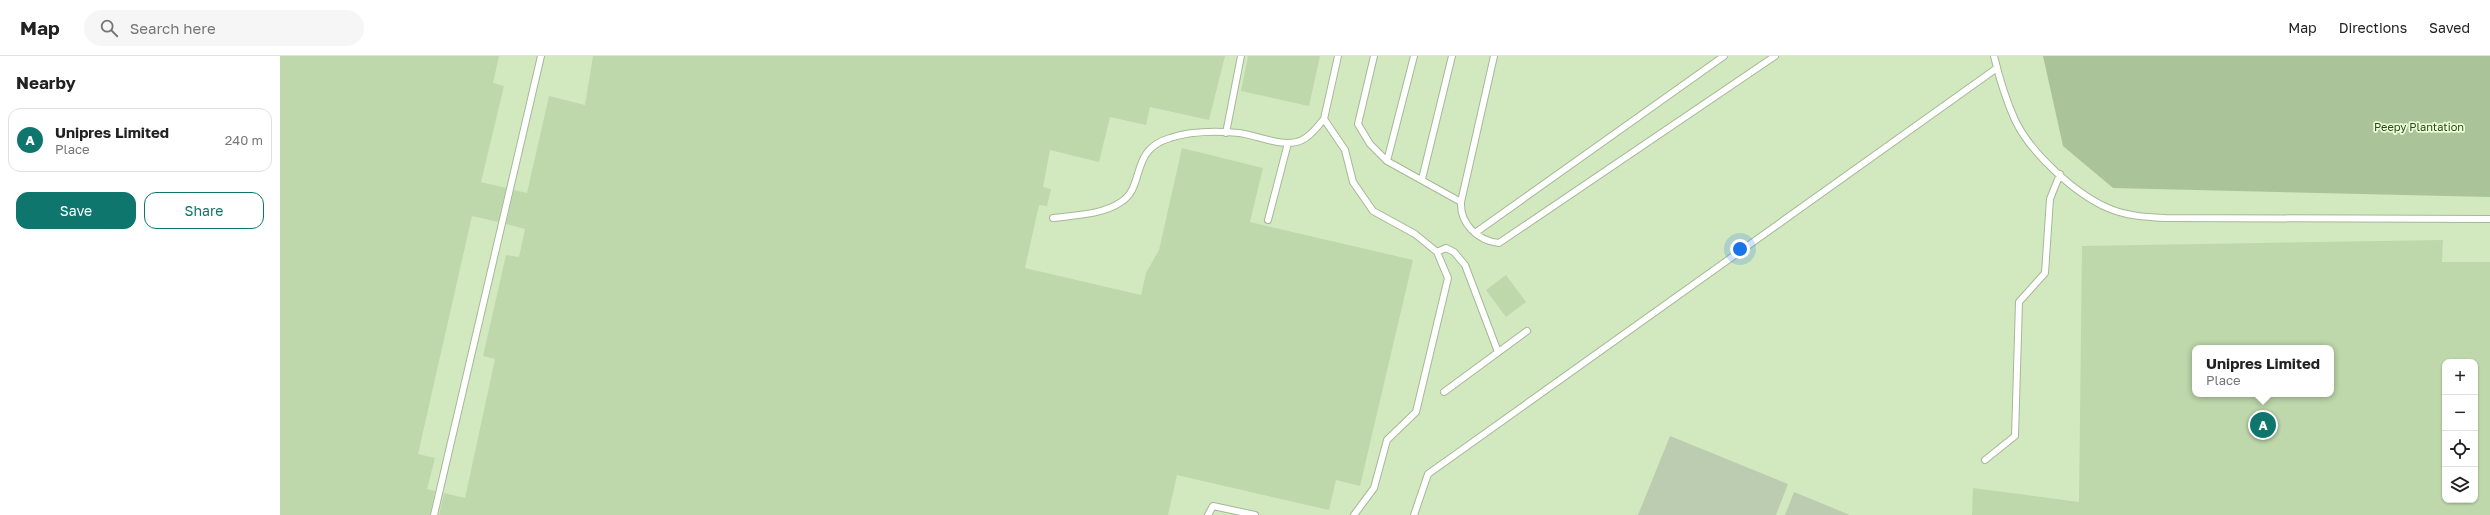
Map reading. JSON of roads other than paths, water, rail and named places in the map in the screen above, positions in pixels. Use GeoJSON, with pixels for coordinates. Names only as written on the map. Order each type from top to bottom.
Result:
{"type":"FeatureCollection","features":[{"type":"Feature","properties":{"kind":"lane"},"geometry":{"type":"LineString","coordinates":[[434,515],[541,56]]}},
{"type":"Feature","properties":{"kind":"lane"},"geometry":{"type":"LineString","coordinates":[[1226,133],[1241,56]]}},
{"type":"Feature","properties":{"kind":"lane"},"geometry":{"type":"LineString","coordinates":[[1053,218],[1096,212],[1122,202],[1131,190],[1143,156],[1150,148],[1170,138],[1206,132],[1239,134],[1288,143],[1301,141],[1312,133],[1324,119],[1338,56]]}},
{"type":"Feature","properties":{"kind":"lane"},"geometry":{"type":"LineString","coordinates":[[1374,56],[1358,124],[1370,144],[1387,161],[1422,179],[1460,202]]}},
{"type":"Feature","properties":{"kind":"lane"},"geometry":{"type":"LineString","coordinates":[[1387,161],[1414,56]]}},
{"type":"Feature","properties":{"kind":"lane"},"geometry":{"type":"LineString","coordinates":[[1422,179],[1452,56]]}},
{"type":"Feature","properties":{"kind":"lane"},"geometry":{"type":"LineString","coordinates":[[1494,56],[1460,202],[1463,218],[1475,233],[1488,242],[1499,243],[1775,56]]}},
{"type":"Feature","properties":{"kind":"lane"},"geometry":{"type":"LineString","coordinates":[[1475,233],[1724,56]]}},
{"type":"Feature","properties":{"kind":"lane"},"geometry":{"type":"LineString","coordinates":[[1994,56],[2015,121],[2039,154],[2089,198],[2109,209],[2136,216],[2165,218],[2490,219]]}},
{"type":"Feature","properties":{"kind":"lane"},"geometry":{"type":"LineString","coordinates":[[1414,515],[1428,474],[1997,68]]}},
{"type":"Feature","properties":{"kind":"lane"},"geometry":{"type":"LineString","coordinates":[[1324,119],[1345,150],[1353,182],[1373,211],[1414,234],[1438,252],[1448,278],[1416,412],[1388,440],[1374,488],[1354,515]]}},
{"type":"Feature","properties":{"kind":"lane"},"geometry":{"type":"LineString","coordinates":[[1268,220],[1288,143]]}},
{"type":"Feature","properties":{"kind":"lane"},"geometry":{"type":"LineString","coordinates":[[1985,460],[2014,436],[2019,302],[2045,273],[2050,199],[2060,174]]}},
{"type":"Feature","properties":{"kind":"lane"},"geometry":{"type":"LineString","coordinates":[[1438,252],[1446,248],[1454,252],[1465,265],[1498,352]]}},
{"type":"Feature","properties":{"kind":"lane"},"geometry":{"type":"LineString","coordinates":[[1444,392],[1527,331]]}},
{"type":"Feature","properties":{"kind":"lane"},"geometry":{"type":"LineString","coordinates":[[1208,515],[1213,506],[1255,515]]}},
{"type":"Feature","properties":{"kind":"place","name":"Unipres Limited"},"geometry":{"type":"Point","coordinates":[2263,425]}},
{"type":"Feature","properties":{"kind":"park label","name":"Peepy Plantation"},"geometry":{"type":"Point","coordinates":[2419,126]}}]}
